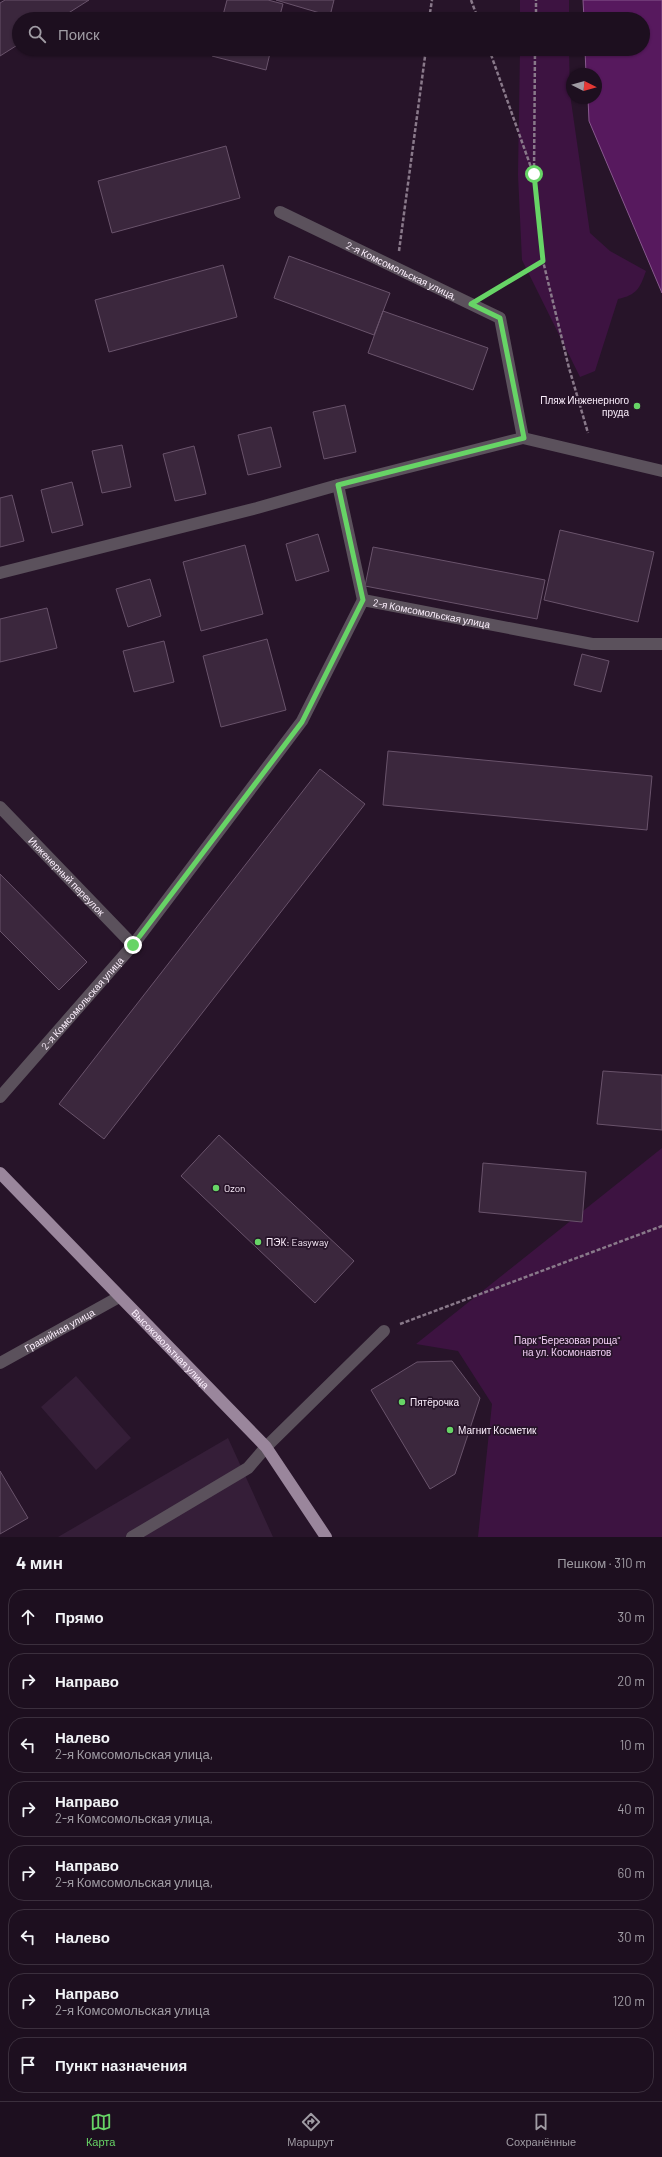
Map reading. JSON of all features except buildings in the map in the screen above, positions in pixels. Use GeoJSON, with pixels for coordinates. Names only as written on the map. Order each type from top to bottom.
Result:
{"type":"FeatureCollection","features":[{"type":"Feature","properties":{"kind":"main road","name":"Высоковольтная улица"},"geometry":{"type":"LineString","coordinates":[[0,1173],[118,1297],[266,1447],[326,1537]]}},
{"type":"Feature","properties":{"kind":"street","name":"2-я Комсомольская улица,"},"geometry":{"type":"LineString","coordinates":[[280,212],[500,318],[524,438]]}},
{"type":"Feature","properties":{"kind":"street"},"geometry":{"type":"LineString","coordinates":[[0,573],[524,438],[662,471]]}},
{"type":"Feature","properties":{"kind":"street"},"geometry":{"type":"LineString","coordinates":[[338,485],[363,600]]}},
{"type":"Feature","properties":{"kind":"street","name":"2-я Комсомольская улица"},"geometry":{"type":"LineString","coordinates":[[0,1097],[133,945],[302,722],[363,600],[592,644],[662,644]]}},
{"type":"Feature","properties":{"kind":"street","name":"Инженерный переулок"},"geometry":{"type":"LineString","coordinates":[[0,807],[133,945]]}},
{"type":"Feature","properties":{"kind":"street","name":"Гравийная улица"},"geometry":{"type":"LineString","coordinates":[[0,1363],[118,1297]]}},
{"type":"Feature","properties":{"kind":"street"},"geometry":{"type":"LineString","coordinates":[[132,1537],[248,1468],[266,1447],[384,1331]]}},
{"type":"Feature","properties":{"kind":"path"},"geometry":{"type":"LineString","coordinates":[[431,12],[432,0]]}},
{"type":"Feature","properties":{"kind":"path"},"geometry":{"type":"LineString","coordinates":[[471,0],[475,12]]}},
{"type":"Feature","properties":{"kind":"path"},"geometry":{"type":"LineString","coordinates":[[536,0],[536,12]]}},
{"type":"Feature","properties":{"kind":"path"},"geometry":{"type":"LineString","coordinates":[[397,268],[425,56]]}},
{"type":"Feature","properties":{"kind":"path"},"geometry":{"type":"LineString","coordinates":[[492,56],[534,174]]}},
{"type":"Feature","properties":{"kind":"path"},"geometry":{"type":"LineString","coordinates":[[535,56],[534,174],[543,261],[586,433],[594,435]]}},
{"type":"Feature","properties":{"kind":"path"},"geometry":{"type":"LineString","coordinates":[[471,304],[543,261]]}},
{"type":"Feature","properties":{"kind":"path"},"geometry":{"type":"LineString","coordinates":[[384,1331],[662,1226]]}},
{"type":"Feature","properties":{"kind":"shaded area"},"geometry":{"type":"Polygon","coordinates":[[[583,0],[662,0],[662,293],[589,121],[588,104],[602,104],[602,68],[586,68],[585,56],[650,56],[650,12],[584,12],[583,0]]]}},
{"type":"Feature","properties":{"kind":"shaded area"},"geometry":{"type":"Polygon","coordinates":[[[76,1376],[131,1438],[96,1470],[41,1407],[76,1376]]]}},
{"type":"Feature","properties":{"kind":"shaded area"},"geometry":{"type":"Polygon","coordinates":[[[228,1438],[273,1537],[58,1537],[228,1438]]]}},
{"type":"Feature","properties":{"kind":"green space"},"geometry":{"type":"Polygon","coordinates":[[[520,0],[569,0],[569,12],[520,12],[520,0]]]}},
{"type":"Feature","properties":{"kind":"green space"},"geometry":{"type":"Polygon","coordinates":[[[520,56],[569,56],[569,68],[566,68],[566,104],[571,104],[590,233],[610,251],[646,271],[640,286],[634,293],[618,299],[595,371],[580,377],[522,260],[518,175],[520,56]]]}},
{"type":"Feature","properties":{"kind":"green space","name":"Парк \"Березовая роща\" на ул. Космонавтов"},"geometry":{"type":"Polygon","coordinates":[[[662,1148],[662,1537],[478,1537],[492,1404],[458,1351],[416,1344],[662,1148]]]}},
{"type":"Feature","properties":{"kind":"place","name":"Пляж Инженерного пруда"},"geometry":{"type":"Point","coordinates":[637,406]}},
{"type":"Feature","properties":{"kind":"place","name":"Ozon"},"geometry":{"type":"Point","coordinates":[216,1188]}},
{"type":"Feature","properties":{"kind":"place","name":"ПЭК: Easyway"},"geometry":{"type":"Point","coordinates":[258,1242]}},
{"type":"Feature","properties":{"kind":"place","name":"Пятёрочка"},"geometry":{"type":"Point","coordinates":[402,1402]}},
{"type":"Feature","properties":{"kind":"place","name":"Магнит Косметик"},"geometry":{"type":"Point","coordinates":[450,1430]}},
{"type":"Feature","properties":{"kind":"route"},"geometry":{"type":"LineString","coordinates":[[133,945],[302,722],[363,600],[338,485],[524,438],[500,318],[471,304],[543,261],[534,174]]}}]}
